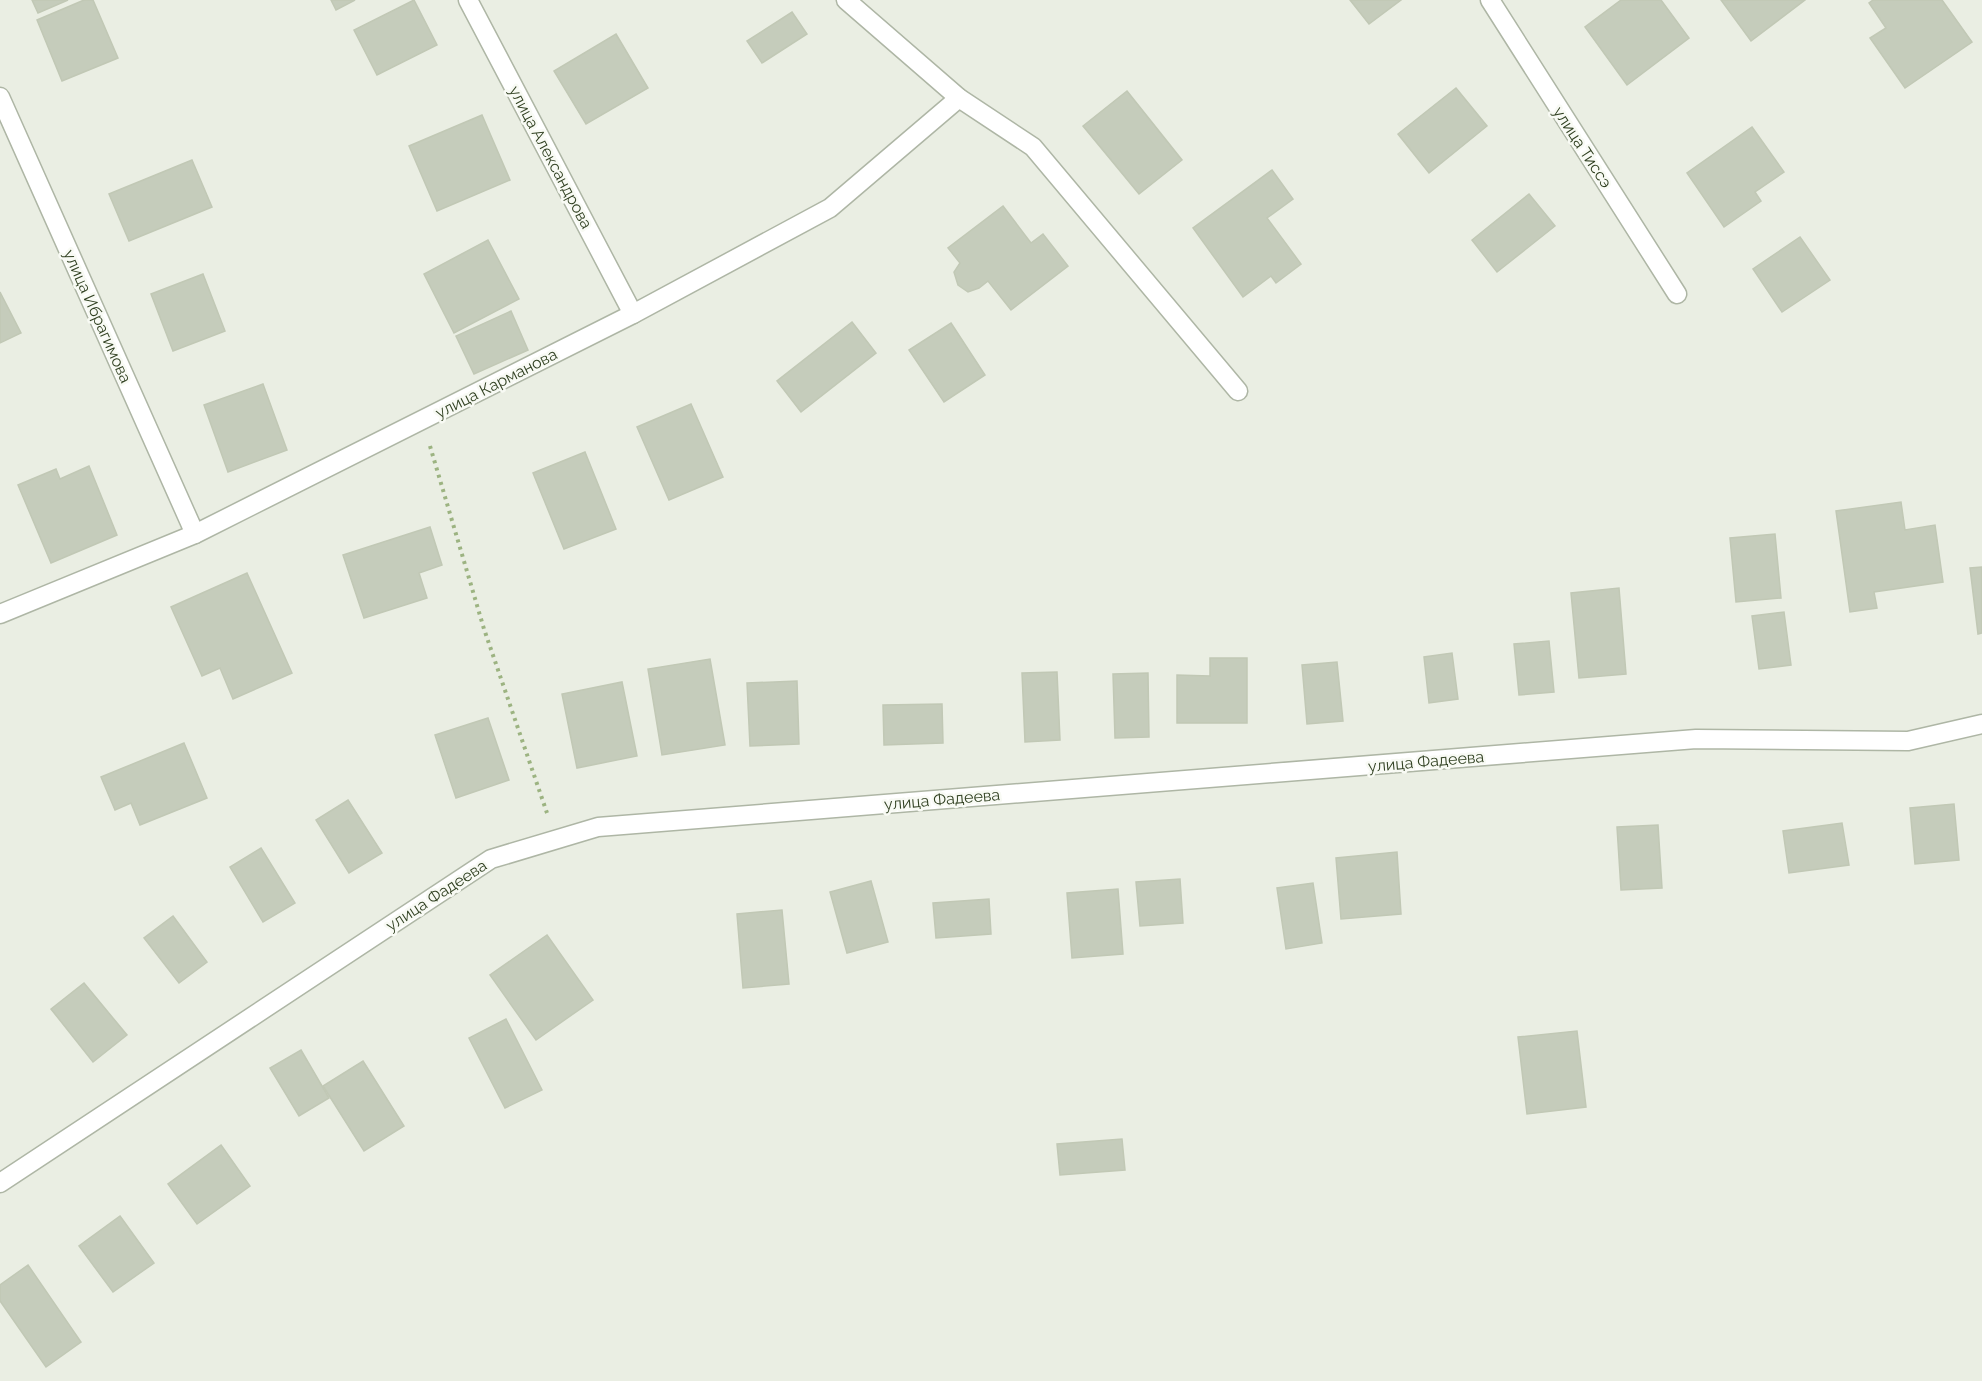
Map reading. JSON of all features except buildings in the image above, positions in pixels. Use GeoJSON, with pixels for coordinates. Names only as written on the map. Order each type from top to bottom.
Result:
{"type":"FeatureCollection","features":[{"type":"Feature","properties":{"kind":"street","name":"улица Александрова"},"geometry":{"type":"LineString","coordinates":[[468,0],[633,314]]}},
{"type":"Feature","properties":{"kind":"street"},"geometry":{"type":"LineString","coordinates":[[846,0],[960,98],[1033,147],[1238,392]]}},
{"type":"Feature","properties":{"kind":"street","name":"улица Тиссэ"},"geometry":{"type":"LineString","coordinates":[[1490,0],[1677,294]]}},
{"type":"Feature","properties":{"kind":"street","name":"улица Ибрагимова"},"geometry":{"type":"LineString","coordinates":[[0,97],[195,534]]}},
{"type":"Feature","properties":{"kind":"street","name":"улица Карманова"},"geometry":{"type":"LineString","coordinates":[[0,615],[195,534],[633,314],[830,208],[960,98]]}},
{"type":"Feature","properties":{"kind":"street","name":"улица Фадеева"},"geometry":{"type":"LineString","coordinates":[[0,1183],[491,859],[598,827],[1696,739],[1908,741],[1982,724]]}},
{"type":"Feature","properties":{"kind":"path"},"geometry":{"type":"LineString","coordinates":[[422,420],[483,629],[556,839]]}}]}
